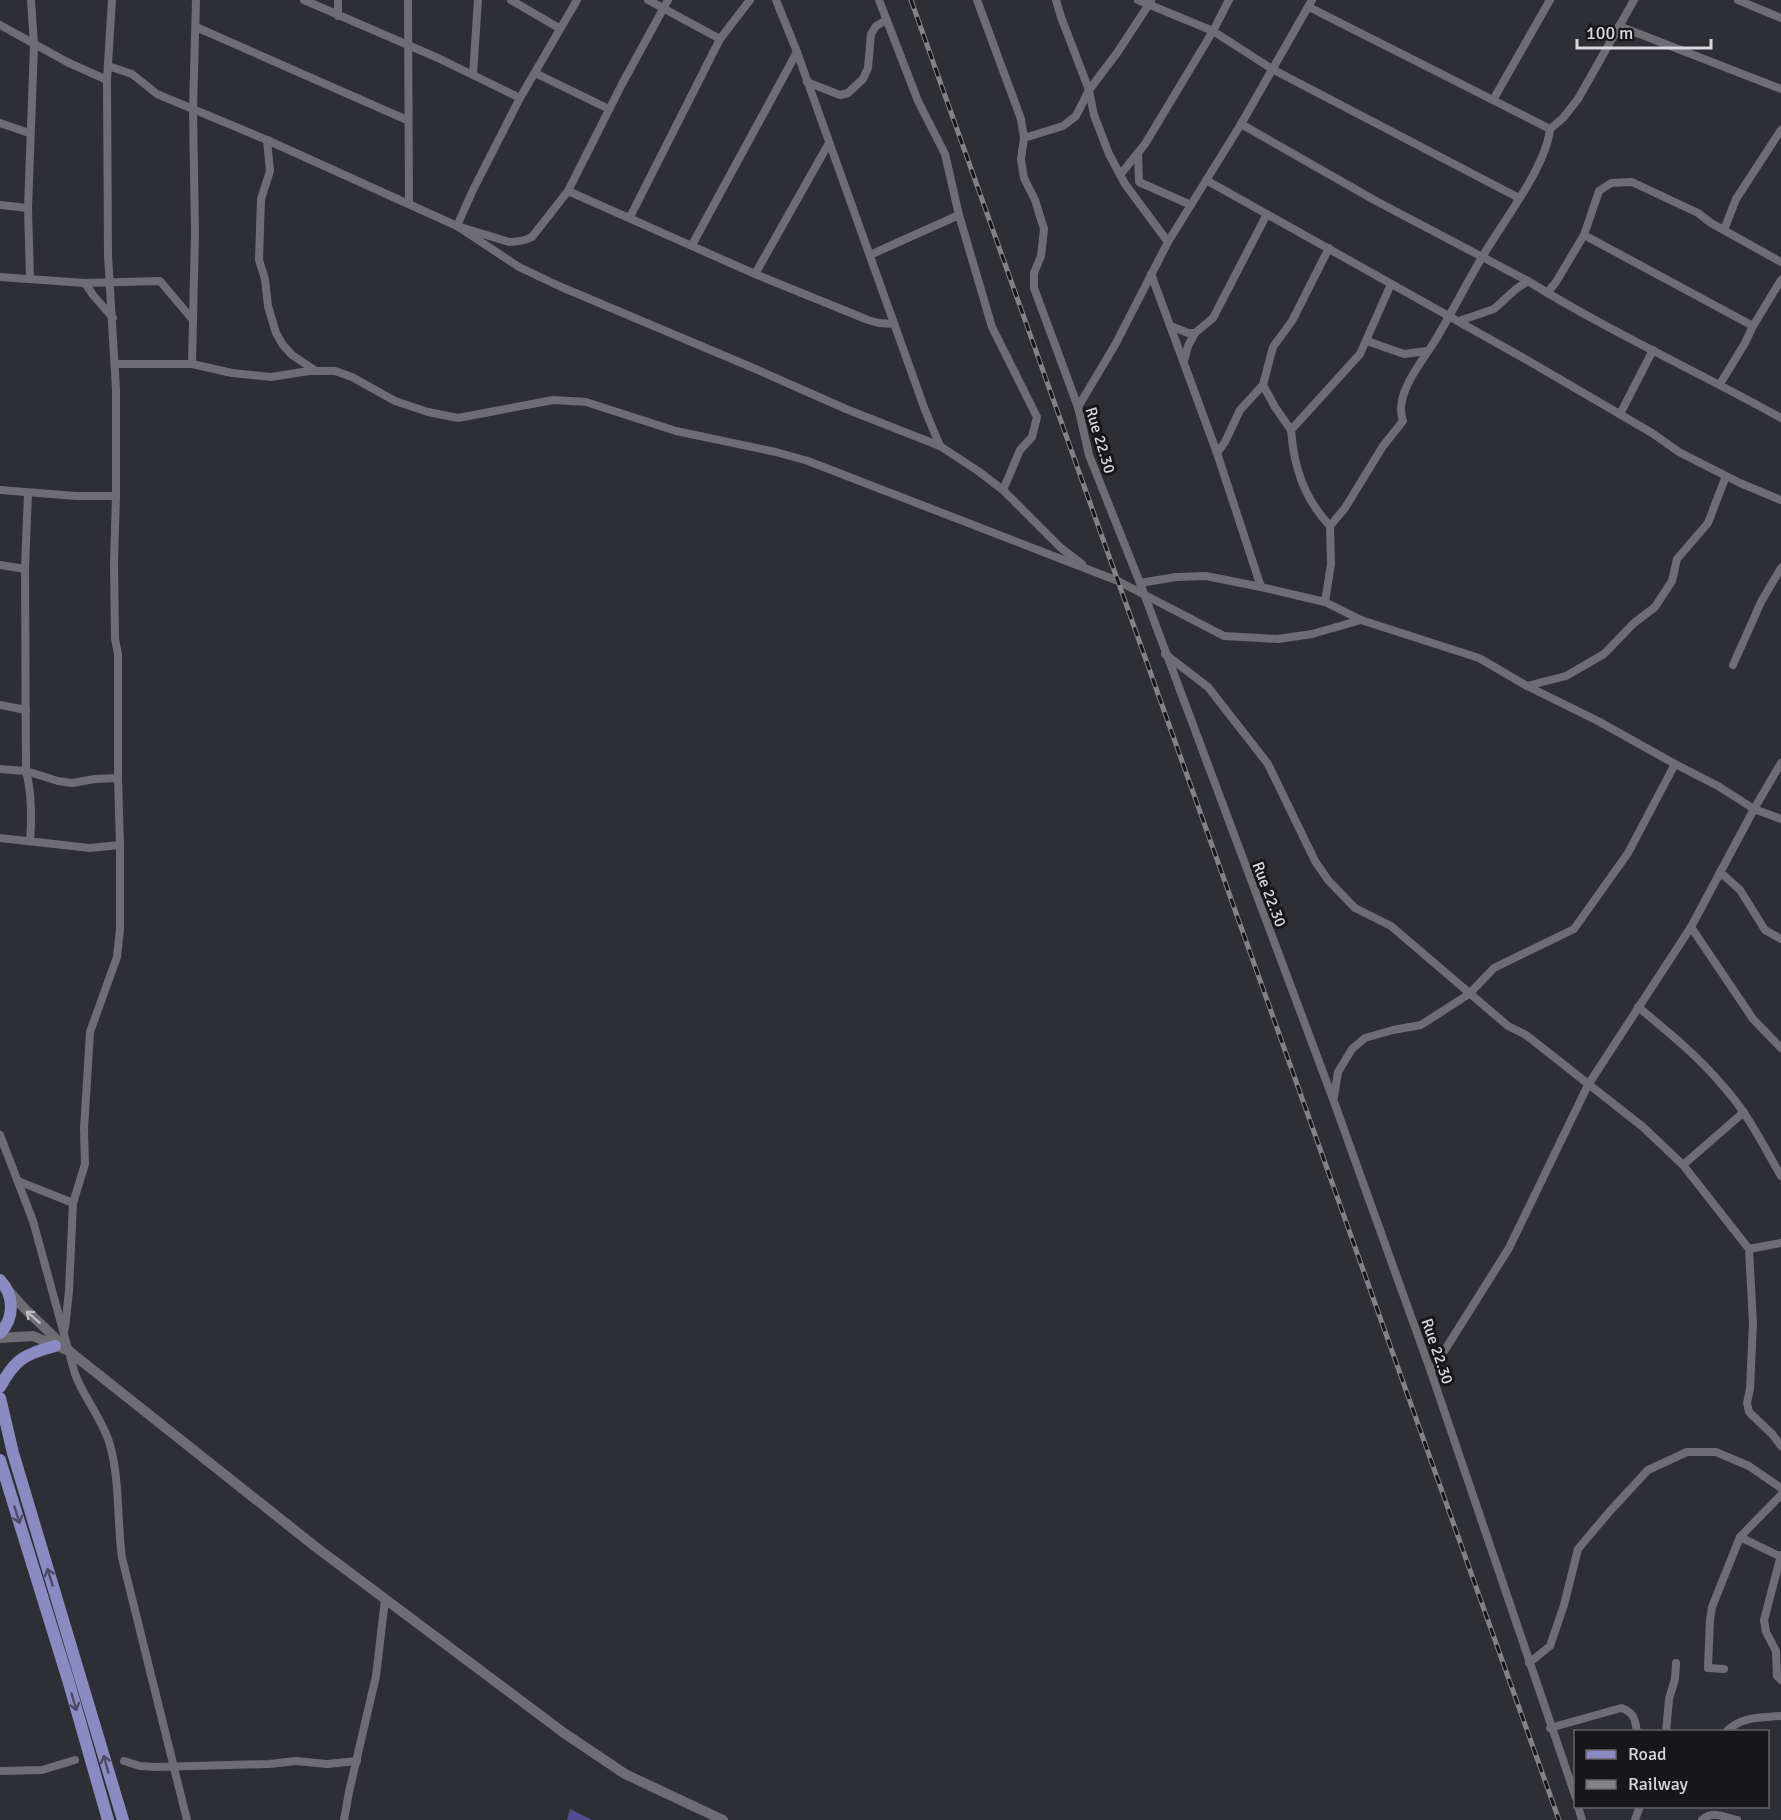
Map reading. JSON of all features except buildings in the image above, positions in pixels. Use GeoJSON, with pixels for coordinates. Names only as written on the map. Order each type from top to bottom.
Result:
{"type":"FeatureCollection","features":[{"type":"Feature","properties":{"kind":"main road"},"geometry":{"type":"LineString","coordinates":[[0,1333],[9,1319],[12,1307],[10,1295],[3,1284]]}},
{"type":"Feature","properties":{"kind":"main road"},"geometry":{"type":"LineString","coordinates":[[0,1386],[9,1370],[30,1353],[55,1346]]}},
{"type":"Feature","properties":{"kind":"main road"},"geometry":{"type":"LineString","coordinates":[[0,1398],[13,1453],[123,1820]]}},
{"type":"Feature","properties":{"kind":"main road"},"geometry":{"type":"LineString","coordinates":[[0,1460],[69,1683],[108,1820]]}},
{"type":"Feature","properties":{"kind":"street"},"geometry":{"type":"LineString","coordinates":[[30,278],[29,133],[34,45],[31,0]]}},
{"type":"Feature","properties":{"kind":"street"},"geometry":{"type":"LineString","coordinates":[[64,1331],[69,1291],[73,1203],[85,1164],[84,1129],[90,1032],[117,957],[120,929],[118,654],[115,639],[114,561],[117,454],[113,318],[108,255],[107,80],[112,0]]}},
{"type":"Feature","properties":{"kind":"street"},"geometry":{"type":"LineString","coordinates":[[192,364],[195,233],[193,109],[196,0]]}},
{"type":"Feature","properties":{"kind":"street"},"geometry":{"type":"LineString","coordinates":[[304,0],[407,44],[520,98]]}},
{"type":"Feature","properties":{"kind":"street"},"geometry":{"type":"LineString","coordinates":[[338,0],[339,16]]}},
{"type":"Feature","properties":{"kind":"street"},"geometry":{"type":"LineString","coordinates":[[408,0],[409,204]]}},
{"type":"Feature","properties":{"kind":"street"},"geometry":{"type":"LineString","coordinates":[[473,74],[478,0]]}},
{"type":"Feature","properties":{"kind":"street"},"geometry":{"type":"LineString","coordinates":[[511,0],[559,28]]}},
{"type":"Feature","properties":{"kind":"street"},"geometry":{"type":"LineString","coordinates":[[457,226],[520,98],[576,0]]}},
{"type":"Feature","properties":{"kind":"street"},"geometry":{"type":"LineString","coordinates":[[648,0],[720,39]]}},
{"type":"Feature","properties":{"kind":"street"},"geometry":{"type":"LineString","coordinates":[[108,66],[132,74],[157,94],[267,140],[457,226],[509,242],[525,241],[532,237],[568,190],[668,0]]}},
{"type":"Feature","properties":{"kind":"street"},"geometry":{"type":"LineString","coordinates":[[630,217],[720,39],[750,0]]}},
{"type":"Feature","properties":{"kind":"street"},"geometry":{"type":"LineString","coordinates":[[776,0],[940,446]]}},
{"type":"Feature","properties":{"kind":"street"},"geometry":{"type":"LineString","coordinates":[[879,0],[885,21],[918,101],[945,154],[959,215],[992,327],[1037,417],[1032,437],[1020,450],[1003,490]]}},
{"type":"Feature","properties":{"kind":"street","name":"Rue 22.30"},"geometry":{"type":"LineString","coordinates":[[977,0],[1021,119],[1024,138],[1021,159],[1024,178],[1035,200],[1044,229],[1041,256],[1034,273],[1034,288],[1078,407],[1089,455],[1140,583],[1334,1100],[1431,1372],[1574,1793]]}},
{"type":"Feature","properties":{"kind":"street"},"geometry":{"type":"LineString","coordinates":[[1056,0],[1089,90],[1094,115],[1120,175],[1168,242]]}},
{"type":"Feature","properties":{"kind":"street"},"geometry":{"type":"LineString","coordinates":[[1138,0],[1150,2],[1213,31],[1272,69],[1519,198]]}},
{"type":"Feature","properties":{"kind":"street"},"geometry":{"type":"LineString","coordinates":[[1120,175],[1145,144],[1229,0]]}},
{"type":"Feature","properties":{"kind":"street"},"geometry":{"type":"LineString","coordinates":[[1493,100],[1550,0]]}},
{"type":"Feature","properties":{"kind":"street"},"geometry":{"type":"LineString","coordinates":[[1330,526],[1345,508],[1383,446],[1403,421],[1400,413],[1409,381],[1544,156],[1550,129],[1570,111],[1578,99],[1634,0]]}},
{"type":"Feature","properties":{"kind":"street"},"geometry":{"type":"LineString","coordinates":[[1738,0],[1781,18]]}},
{"type":"Feature","properties":{"kind":"street"},"geometry":{"type":"LineString","coordinates":[[1024,138],[1063,126],[1076,116],[1089,90],[1118,53],[1150,2]]}},
{"type":"Feature","properties":{"kind":"street"},"geometry":{"type":"LineString","coordinates":[[1078,407],[1115,345],[1168,242],[1241,124],[1311,3],[1550,129]]}},
{"type":"Feature","properties":{"kind":"street"},"geometry":{"type":"LineString","coordinates":[[807,82],[840,95],[855,88],[868,68],[870,34],[876,26],[885,21]]}},
{"type":"Feature","properties":{"kind":"street"},"geometry":{"type":"LineString","coordinates":[[0,25],[34,45],[107,80]]}},
{"type":"Feature","properties":{"kind":"street"},"geometry":{"type":"LineString","coordinates":[[1619,26],[1781,89]]}},
{"type":"Feature","properties":{"kind":"street"},"geometry":{"type":"LineString","coordinates":[[196,27],[407,120]]}},
{"type":"Feature","properties":{"kind":"street"},"geometry":{"type":"LineString","coordinates":[[692,245],[797,52]]}},
{"type":"Feature","properties":{"kind":"street"},"geometry":{"type":"LineString","coordinates":[[535,72],[609,109]]}},
{"type":"Feature","properties":{"kind":"street"},"geometry":{"type":"LineString","coordinates":[[0,123],[29,133]]}},
{"type":"Feature","properties":{"kind":"street"},"geometry":{"type":"LineString","coordinates":[[1241,124],[1376,201],[1483,256],[1547,293],[1781,418]]}},
{"type":"Feature","properties":{"kind":"street"},"geometry":{"type":"LineString","coordinates":[[1724,230],[1736,199],[1781,130]]}},
{"type":"Feature","properties":{"kind":"street"},"geometry":{"type":"LineString","coordinates":[[267,140],[270,171],[261,199],[260,260],[268,306],[276,333],[283,345],[292,355],[316,371]]}},
{"type":"Feature","properties":{"kind":"street"},"geometry":{"type":"LineString","coordinates":[[755,274],[829,143]]}},
{"type":"Feature","properties":{"kind":"street"},"geometry":{"type":"LineString","coordinates":[[1138,153],[1139,182],[1191,205]]}},
{"type":"Feature","properties":{"kind":"street"},"geometry":{"type":"LineString","coordinates":[[1206,180],[1459,321],[1620,414],[1679,452],[1781,500]]}},
{"type":"Feature","properties":{"kind":"street"},"geometry":{"type":"LineString","coordinates":[[1547,293],[1584,235],[1599,191],[1611,183],[1632,182],[1679,204],[1781,262]]}},
{"type":"Feature","properties":{"kind":"street"},"geometry":{"type":"LineString","coordinates":[[568,190],[755,274],[868,320],[894,324]]}},
{"type":"Feature","properties":{"kind":"street"},"geometry":{"type":"LineString","coordinates":[[0,205],[28,208]]}},
{"type":"Feature","properties":{"kind":"street"},"geometry":{"type":"LineString","coordinates":[[1184,361],[1195,333],[1213,318],[1267,214]]}},
{"type":"Feature","properties":{"kind":"street"},"geometry":{"type":"LineString","coordinates":[[870,255],[959,215]]}},
{"type":"Feature","properties":{"kind":"street"},"geometry":{"type":"LineString","coordinates":[[457,226],[519,267],[559,286],[758,369],[846,409],[940,446],[1003,490],[1061,548],[1088,569]]}},
{"type":"Feature","properties":{"kind":"street"},"geometry":{"type":"LineString","coordinates":[[1584,235],[1753,326]]}},
{"type":"Feature","properties":{"kind":"street"},"geometry":{"type":"LineString","coordinates":[[1217,453],[1225,442],[1240,410],[1263,385],[1274,347],[1292,321],[1329,248]]}},
{"type":"Feature","properties":{"kind":"street"},"geometry":{"type":"LineString","coordinates":[[1151,274],[1217,453],[1261,587]]}},
{"type":"Feature","properties":{"kind":"street"},"geometry":{"type":"LineString","coordinates":[[0,277],[85,283],[160,281],[193,320]]}},
{"type":"Feature","properties":{"kind":"street"},"geometry":{"type":"LineString","coordinates":[[1720,384],[1781,280]]}},
{"type":"Feature","properties":{"kind":"street"},"geometry":{"type":"LineString","coordinates":[[1459,321],[1494,309],[1528,281]]}},
{"type":"Feature","properties":{"kind":"street"},"geometry":{"type":"LineString","coordinates":[[85,283],[113,318]]}},
{"type":"Feature","properties":{"kind":"street"},"geometry":{"type":"LineString","coordinates":[[1291,430],[1355,360],[1367,341],[1391,284]]}},
{"type":"Feature","properties":{"kind":"street"},"geometry":{"type":"LineString","coordinates":[[1171,326],[1188,333],[1195,333]]}},
{"type":"Feature","properties":{"kind":"street"},"geometry":{"type":"LineString","coordinates":[[1367,341],[1404,354],[1427,351]]}},
{"type":"Feature","properties":{"kind":"street"},"geometry":{"type":"LineString","coordinates":[[1620,414],[1653,350]]}},
{"type":"Feature","properties":{"kind":"street"},"geometry":{"type":"LineString","coordinates":[[115,364],[192,364],[232,373],[271,377],[316,371],[344,373],[395,401],[428,412],[458,418],[554,400],[585,402],[676,431],[808,461],[1088,569],[1224,636],[1278,639],[1312,634],[1361,620]]}},
{"type":"Feature","properties":{"kind":"street"},"geometry":{"type":"LineString","coordinates":[[1263,385],[1291,430],[1292,446],[1302,486],[1315,511],[1330,526],[1332,564],[1325,602]]}},
{"type":"Feature","properties":{"kind":"street"},"geometry":{"type":"LineString","coordinates":[[1527,686],[1566,676],[1604,654],[1634,623],[1655,607],[1672,581],[1677,559],[1708,523],[1726,476]]}},
{"type":"Feature","properties":{"kind":"street"},"geometry":{"type":"LineString","coordinates":[[0,490],[116,496]]}},
{"type":"Feature","properties":{"kind":"street"},"geometry":{"type":"LineString","coordinates":[[28,493],[25,569],[26,771],[32,805],[30,841]]}},
{"type":"Feature","properties":{"kind":"street"},"geometry":{"type":"LineString","coordinates":[[0,565],[25,569]]}},
{"type":"Feature","properties":{"kind":"street"},"geometry":{"type":"LineString","coordinates":[[1732,665],[1761,602],[1781,568]]}},
{"type":"Feature","properties":{"kind":"street"},"geometry":{"type":"LineString","coordinates":[[1140,583],[1176,577],[1206,576],[1261,587],[1325,602],[1361,620],[1479,658],[1527,686],[1598,721],[1718,786],[1754,809],[1781,819]]}},
{"type":"Feature","properties":{"kind":"street"},"geometry":{"type":"LineString","coordinates":[[1165,654],[1208,687],[1268,764],[1315,861],[1328,880],[1355,908],[1391,926],[1508,1026],[1526,1035],[1643,1127],[1683,1165],[1749,1249],[1753,1323],[1750,1389],[1747,1403],[1749,1412],[1781,1446]]}},
{"type":"Feature","properties":{"kind":"street"},"geometry":{"type":"LineString","coordinates":[[0,705],[26,710]]}},
{"type":"Feature","properties":{"kind":"street"},"geometry":{"type":"LineString","coordinates":[[1431,1372],[1509,1248],[1588,1085],[1691,927],[1781,763]]}},
{"type":"Feature","properties":{"kind":"street"},"geometry":{"type":"LineString","coordinates":[[1334,1100],[1338,1072],[1353,1050],[1365,1038],[1421,1025],[1469,994],[1494,968],[1574,929],[1628,853],[1675,764]]}},
{"type":"Feature","properties":{"kind":"street"},"geometry":{"type":"LineString","coordinates":[[0,769],[26,771],[72,783],[118,778]]}},
{"type":"Feature","properties":{"kind":"street"},"geometry":{"type":"LineString","coordinates":[[0,838],[90,848],[120,845]]}},
{"type":"Feature","properties":{"kind":"street"},"geometry":{"type":"LineString","coordinates":[[1720,872],[1740,890],[1765,930],[1781,939]]}},
{"type":"Feature","properties":{"kind":"street"},"geometry":{"type":"LineString","coordinates":[[1691,927],[1753,1019],[1781,1048]]}},
{"type":"Feature","properties":{"kind":"street"},"geometry":{"type":"LineString","coordinates":[[1638,1006],[1723,1085],[1744,1112],[1781,1176]]}},
{"type":"Feature","properties":{"kind":"street"},"geometry":{"type":"LineString","coordinates":[[1683,1165],[1744,1112]]}},
{"type":"Feature","properties":{"kind":"street"},"geometry":{"type":"LineString","coordinates":[[0,1135],[33,1221],[49,1284],[82,1393],[111,1446],[116,1468],[118,1531],[122,1558],[187,1820]]}},
{"type":"Feature","properties":{"kind":"street"},"geometry":{"type":"LineString","coordinates":[[18,1180],[73,1203]]}},
{"type":"Feature","properties":{"kind":"street"},"geometry":{"type":"LineString","coordinates":[[1749,1249],[1781,1243]]}},
{"type":"Feature","properties":{"kind":"street"},"geometry":{"type":"LineString","coordinates":[[3,1284],[19,1304],[69,1351],[385,1600],[564,1733],[625,1774],[723,1820]]}},
{"type":"Feature","properties":{"kind":"street"},"geometry":{"type":"LineString","coordinates":[[0,1338],[33,1336],[69,1351]]}},
{"type":"Feature","properties":{"kind":"street"},"geometry":{"type":"LineString","coordinates":[[1529,1663],[1550,1646],[1578,1549],[1610,1510],[1648,1470],[1687,1452],[1716,1452],[1749,1466],[1781,1488]]}},
{"type":"Feature","properties":{"kind":"street"},"geometry":{"type":"LineString","coordinates":[[1724,1670],[1708,1668],[1712,1607],[1740,1537],[1781,1495]]}},
{"type":"Feature","properties":{"kind":"street"},"geometry":{"type":"LineString","coordinates":[[1740,1537],[1781,1556],[1764,1620],[1766,1632],[1776,1651],[1777,1676],[1781,1680]]}},
{"type":"Feature","properties":{"kind":"street"},"geometry":{"type":"LineString","coordinates":[[344,1820],[376,1676],[385,1600]]}},
{"type":"Feature","properties":{"kind":"street"},"geometry":{"type":"LineString","coordinates":[[1666,1730],[1676,1662]]}},
{"type":"Feature","properties":{"kind":"street"},"geometry":{"type":"LineString","coordinates":[[1550,1728],[1621,1707],[1629,1710],[1635,1718],[1638,1730]]}},
{"type":"Feature","properties":{"kind":"street"},"geometry":{"type":"LineString","coordinates":[[1727,1730],[1734,1723],[1742,1720],[1781,1716]]}},
{"type":"Feature","properties":{"kind":"street"},"geometry":{"type":"LineString","coordinates":[[0,1771],[42,1770],[75,1760]]}},
{"type":"Feature","properties":{"kind":"street"},"geometry":{"type":"LineString","coordinates":[[123,1761],[140,1766],[174,1766],[269,1764],[296,1761],[327,1764],[357,1761]]}},
{"type":"Feature","properties":{"kind":"street"},"geometry":{"type":"LineString","coordinates":[[1702,1820],[1708,1814],[1714,1813],[1737,1820]]}},
{"type":"Feature","properties":{"kind":"shaded area"},"geometry":{"type":"Polygon","coordinates":[[[570,1809],[592,1820],[567,1820],[570,1809]]]}},
{"type":"Feature","properties":{"kind":"railway"},"geometry":{"type":"LineString","coordinates":[[911,0],[1559,1820]]}}]}
